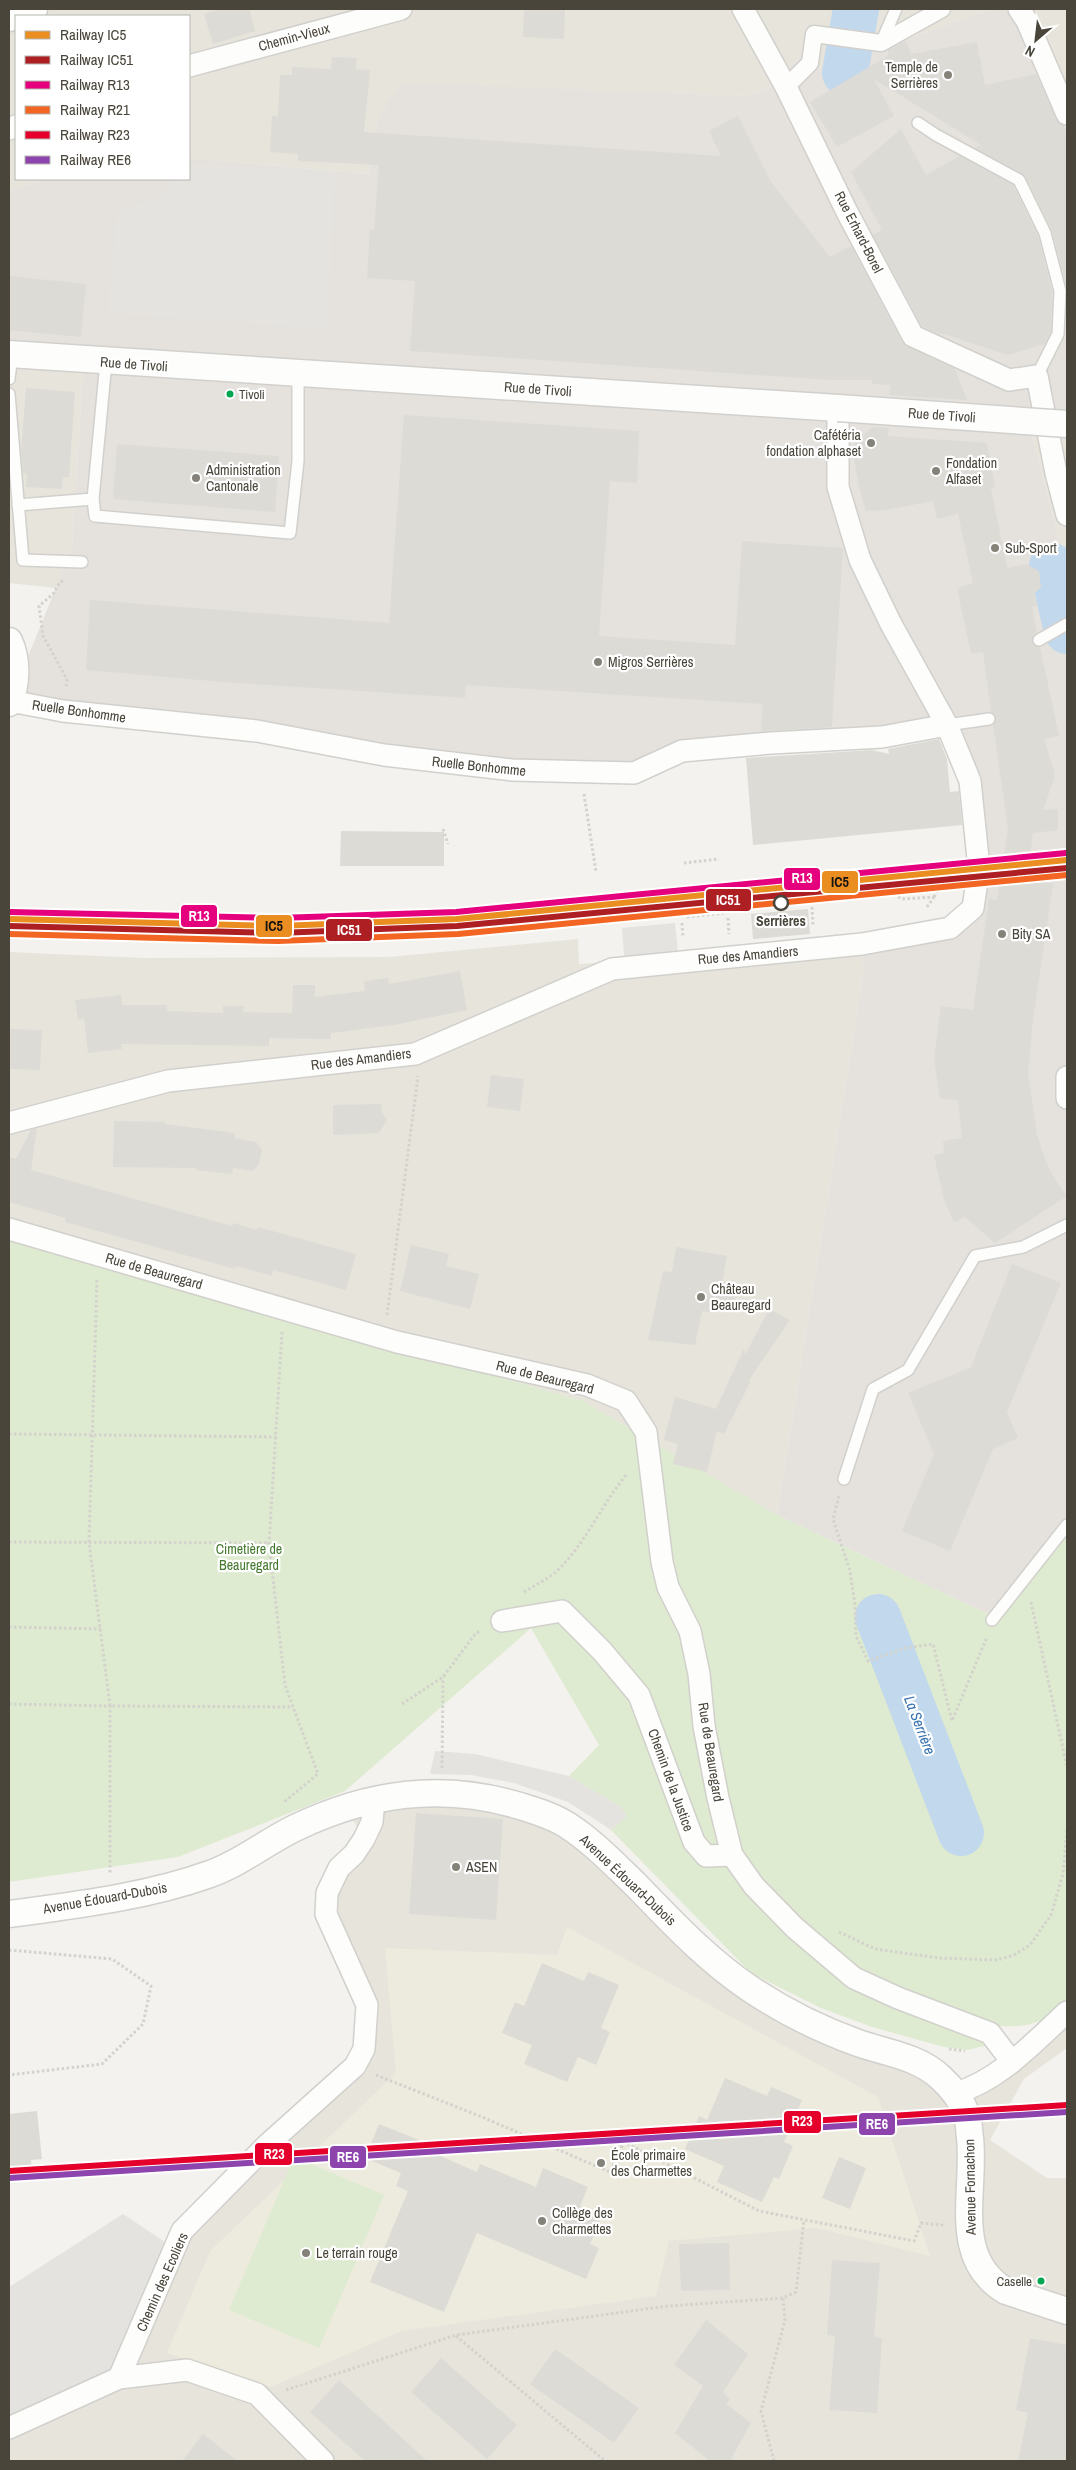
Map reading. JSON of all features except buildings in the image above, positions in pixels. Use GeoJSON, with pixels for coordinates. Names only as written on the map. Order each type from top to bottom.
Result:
{"type":"FeatureCollection","features":[{"type":"Feature","properties":{"kind":"street"},"geometry":{"type":"LineString","coordinates":[[17,15],[34,9]]}},
{"type":"Feature","properties":{"kind":"street","name":"Chemin-Vieux"},"geometry":{"type":"LineString","coordinates":[[190,66],[400,9]]}},
{"type":"Feature","properties":{"kind":"street","name":"Rue Erhard-Borel"},"geometry":{"type":"LineString","coordinates":[[743,9],[786,87],[848,212],[913,336],[1009,380],[1037,376]]}},
{"type":"Feature","properties":{"kind":"street"},"geometry":{"type":"LineString","coordinates":[[786,87],[810,63],[814,34],[881,43],[942,9]]}},
{"type":"Feature","properties":{"kind":"street"},"geometry":{"type":"LineString","coordinates":[[1019,9],[1027,21],[1067,114]]}},
{"type":"Feature","properties":{"kind":"street","name":"Rue de Tivoli"},"geometry":{"type":"LineString","coordinates":[[10,363],[106,362],[1067,424]]}},
{"type":"Feature","properties":{"kind":"street"},"geometry":{"type":"LineString","coordinates":[[1037,376],[1056,473],[1067,515]]}},
{"type":"Feature","properties":{"kind":"street","name":"Rue des Amandiers"},"geometry":{"type":"LineString","coordinates":[[9,1123],[168,1081],[416,1054],[612,969],[862,944],[950,928],[973,908],[979,868],[970,781],[947,725],[891,624],[860,560],[838,487],[838,408]]}},
{"type":"Feature","properties":{"kind":"street"},"geometry":{"type":"LineString","coordinates":[[9,640],[16,676],[9,702]]}},
{"type":"Feature","properties":{"kind":"street","name":"Ruelle Bonhomme"},"geometry":{"type":"LineString","coordinates":[[9,702],[63,711],[257,731],[384,755],[512,770],[580,772],[634,773],[682,751],[770,743],[882,737],[947,725]]}},
{"type":"Feature","properties":{"kind":"street"},"geometry":{"type":"LineString","coordinates":[[1067,1077],[1067,1098]]}},
{"type":"Feature","properties":{"kind":"street","name":"Rue de Beauregard"},"geometry":{"type":"LineString","coordinates":[[9,1229],[384,1338],[587,1385],[626,1402],[646,1432],[662,1562],[668,1587],[690,1631],[700,1674],[704,1726],[718,1798],[732,1855]]}},
{"type":"Feature","properties":{"kind":"street","name":"Chemin de la Justice"},"geometry":{"type":"LineString","coordinates":[[502,1621],[562,1612],[602,1651],[639,1695],[694,1842],[706,1856],[732,1855]]}},
{"type":"Feature","properties":{"kind":"street","name":"Avenue Édouard-Dubois"},"geometry":{"type":"LineString","coordinates":[[9,1914],[159,1890],[203,1876],[245,1858],[292,1829],[345,1807],[421,1792],[464,1794],[506,1802],[537,1811],[564,1824],[608,1857],[694,1944],[749,1988],[784,2010],[829,2033],[918,2062],[938,2074],[956,2093]]}},
{"type":"Feature","properties":{"kind":"street","name":"Chemin des Ecoliers"},"geometry":{"type":"LineString","coordinates":[[119,2378],[182,2231],[267,2145],[355,2066],[364,2050],[367,2005],[326,1914],[327,1893],[339,1868],[354,1854],[364,1839],[372,1822],[374,1800]]}},
{"type":"Feature","properties":{"kind":"street"},"geometry":{"type":"LineString","coordinates":[[732,1855],[754,1886],[795,1928],[854,1978],[898,1998],[990,2033],[1012,2062]]}},
{"type":"Feature","properties":{"kind":"street"},"geometry":{"type":"LineString","coordinates":[[956,2093],[971,2088],[1012,2062],[1067,2012]]}},
{"type":"Feature","properties":{"kind":"street","name":"Avenue Fornachon"},"geometry":{"type":"LineString","coordinates":[[956,2093],[968,2115],[972,2151],[968,2233],[980,2267],[1006,2292],[1067,2311]]}},
{"type":"Feature","properties":{"kind":"street"},"geometry":{"type":"LineString","coordinates":[[9,2428],[119,2378],[187,2370],[257,2394],[323,2461]]}},
{"type":"Feature","properties":{"kind":"lane"},"geometry":{"type":"LineString","coordinates":[[881,43],[896,9]]}},
{"type":"Feature","properties":{"kind":"lane"},"geometry":{"type":"LineString","coordinates":[[918,123],[936,135],[1019,180],[1045,233],[1060,291],[1058,334],[1037,376]]}},
{"type":"Feature","properties":{"kind":"lane"},"geometry":{"type":"LineString","coordinates":[[106,362],[94,499],[95,516],[290,533],[298,460],[298,374]]}},
{"type":"Feature","properties":{"kind":"lane"},"geometry":{"type":"LineString","coordinates":[[9,394],[23,560],[82,562]]}},
{"type":"Feature","properties":{"kind":"lane"},"geometry":{"type":"LineString","coordinates":[[18,505],[94,499]]}},
{"type":"Feature","properties":{"kind":"lane"},"geometry":{"type":"LineString","coordinates":[[1039,640],[1067,624]]}},
{"type":"Feature","properties":{"kind":"lane"},"geometry":{"type":"LineString","coordinates":[[947,725],[989,719]]}},
{"type":"Feature","properties":{"kind":"lane"},"geometry":{"type":"LineString","coordinates":[[844,1479],[873,1389],[908,1370],[975,1256],[1023,1247],[1067,1225]]}},
{"type":"Feature","properties":{"kind":"lane"},"geometry":{"type":"LineString","coordinates":[[992,1620],[1067,1525]]}},
{"type":"Feature","properties":{"kind":"path"},"geometry":{"type":"LineString","coordinates":[[67,678],[43,636],[39,606],[53,594],[60,582],[68,580]]}},
{"type":"Feature","properties":{"kind":"path"},"geometry":{"type":"LineString","coordinates":[[580,772],[596,872]]}},
{"type":"Feature","properties":{"kind":"path"},"geometry":{"type":"LineString","coordinates":[[443,829],[448,844]]}},
{"type":"Feature","properties":{"kind":"path"},"geometry":{"type":"LineString","coordinates":[[684,862],[719,859]]}},
{"type":"Feature","properties":{"kind":"path"},"geometry":{"type":"LineString","coordinates":[[898,896],[902,899],[934,897],[940,885],[1067,873]]}},
{"type":"Feature","properties":{"kind":"path"},"geometry":{"type":"LineString","coordinates":[[812,907],[814,926]]}},
{"type":"Feature","properties":{"kind":"path"},"geometry":{"type":"LineString","coordinates":[[687,917],[724,913]]}},
{"type":"Feature","properties":{"kind":"path"},"geometry":{"type":"LineString","coordinates":[[384,1338],[420,1067]]}},
{"type":"Feature","properties":{"kind":"path"},"geometry":{"type":"LineString","coordinates":[[106,1278],[97,1276],[89,1542],[110,1706],[110,1876]]}},
{"type":"Feature","properties":{"kind":"path"},"geometry":{"type":"LineString","coordinates":[[281,1805],[318,1774],[285,1685],[269,1543],[282,1329]]}},
{"type":"Feature","properties":{"kind":"path"},"geometry":{"type":"LineString","coordinates":[[9,1434],[276,1437]]}},
{"type":"Feature","properties":{"kind":"path"},"geometry":{"type":"LineString","coordinates":[[402,1704],[443,1677],[476,1633],[502,1621],[508,1605],[556,1572],[579,1546],[618,1485],[649,1453]]}},
{"type":"Feature","properties":{"kind":"path"},"geometry":{"type":"LineString","coordinates":[[844,1479],[833,1518],[850,1572],[855,1605],[856,1636],[868,1661],[906,1648],[933,1644],[952,1720],[992,1620]]}},
{"type":"Feature","properties":{"kind":"path"},"geometry":{"type":"LineString","coordinates":[[9,1542],[269,1543]]}},
{"type":"Feature","properties":{"kind":"path"},"geometry":{"type":"LineString","coordinates":[[1020,1584],[1033,1604],[1067,1767]]}},
{"type":"Feature","properties":{"kind":"path"},"geometry":{"type":"LineString","coordinates":[[9,1627],[101,1629]]}},
{"type":"Feature","properties":{"kind":"path"},"geometry":{"type":"LineString","coordinates":[[442,1778],[443,1677]]}},
{"type":"Feature","properties":{"kind":"path"},"geometry":{"type":"LineString","coordinates":[[9,1704],[293,1707]]}},
{"type":"Feature","properties":{"kind":"path"},"geometry":{"type":"LineString","coordinates":[[834,1929],[875,1949],[930,1957],[996,1960],[1014,1955],[1030,1945],[1051,1914],[1063,1874],[1067,1830]]}},
{"type":"Feature","properties":{"kind":"path"},"geometry":{"type":"LineString","coordinates":[[101,1877],[120,1874]]}},
{"type":"Feature","properties":{"kind":"path"},"geometry":{"type":"LineString","coordinates":[[9,1950],[112,1959],[151,1986],[143,2024],[102,2064],[9,2075]]}},
{"type":"Feature","properties":{"kind":"path"},"geometry":{"type":"LineString","coordinates":[[355,2066],[482,2117],[610,2172],[624,2142],[759,2211],[914,2241],[921,2223],[942,2225],[942,2220]]}},
{"type":"Feature","properties":{"kind":"path"},"geometry":{"type":"LineString","coordinates":[[263,2400],[282,2391],[456,2336],[668,2306],[783,2298],[796,2292],[804,2220]]}},
{"type":"Feature","properties":{"kind":"path"},"geometry":{"type":"LineString","coordinates":[[774,2461],[761,2410],[785,2320],[783,2298]]}},
{"type":"Feature","properties":{"kind":"path"},"geometry":{"type":"LineString","coordinates":[[456,2336],[605,2461]]}},
{"type":"Feature","properties":{"kind":"shaded area"},"geometry":{"type":"Polygon","coordinates":[[[9,9],[991,9],[747,96],[401,84],[377,118],[371,174],[190,158],[190,15],[15,15],[15,180],[43,180],[9,191],[9,9]]]}},
{"type":"Feature","properties":{"kind":"shaded area"},"geometry":{"type":"Polygon","coordinates":[[[991,9],[1019,9],[1067,114],[1067,424],[1028,421],[1067,569],[1067,1533],[990,1615],[777,1515],[863,975],[862,944],[950,928],[973,908],[979,868],[947,725],[682,751],[634,773],[512,770],[10,701],[72,548],[83,372],[9,366],[9,191],[43,180],[190,180],[190,158],[370,174],[377,118],[401,83],[747,96],[991,9]]]}},
{"type":"Feature","properties":{"kind":"shaded area"},"geometry":{"type":"Polygon","coordinates":[[[1019,9],[1067,9],[1067,114],[1019,9]]]}},
{"type":"Feature","properties":{"kind":"shaded area"},"geometry":{"type":"Polygon","coordinates":[[[190,164],[335,172],[327,328],[108,313],[117,211],[156,199],[167,193],[171,180],[190,180],[190,164]]]}},
{"type":"Feature","properties":{"kind":"shaded area"},"geometry":{"type":"Polygon","coordinates":[[[9,366],[83,372],[72,548],[56,588],[9,583],[9,366]]]}},
{"type":"Feature","properties":{"kind":"shaded area"},"geometry":{"type":"Polygon","coordinates":[[[1028,421],[1067,424],[1067,569],[1028,421]]]}},
{"type":"Feature","properties":{"kind":"shaded area"},"geometry":{"type":"Polygon","coordinates":[[[675,923],[679,962],[625,967],[622,928],[675,923]]]}},
{"type":"Feature","properties":{"kind":"shaded area"},"geometry":{"type":"Polygon","coordinates":[[[578,939],[579,964],[862,944],[863,975],[777,1515],[583,1401],[9,1241],[9,952],[145,958],[389,957],[578,939]]]}},
{"type":"Feature","properties":{"kind":"shaded area"},"geometry":{"type":"Polygon","coordinates":[[[435,1751],[475,1754],[569,1776],[621,1807],[627,1816],[611,1830],[568,1802],[514,1783],[471,1775],[430,1774],[435,1751]]]}},
{"type":"Feature","properties":{"kind":"shaded area"},"geometry":{"type":"Polygon","coordinates":[[[374,1800],[537,1811],[694,1944],[956,2093],[1067,2012],[1067,2048],[1024,2079],[990,2140],[1047,2178],[1067,2178],[1067,2461],[9,2461],[9,2427],[182,2231],[355,2066],[366,2034],[326,1914],[364,1839],[345,1807],[374,1800]]]}},
{"type":"Feature","properties":{"kind":"shaded area","name":"École primaire des Charmettes"},"geometry":{"type":"Polygon","coordinates":[[[567,1927],[878,2097],[930,2256],[817,2228],[669,2241],[656,2296],[402,2331],[271,2387],[167,2353],[210,2251],[396,2073],[385,1948],[557,1955],[567,1927]]]}},
{"type":"Feature","properties":{"kind":"shaded area"},"geometry":{"type":"Polygon","coordinates":[[[123,2214],[171,2246],[114,2372],[9,2418],[9,2287],[123,2214]]]}},
{"type":"Feature","properties":{"kind":"green space","name":"Cimetière de Beauregard"},"geometry":{"type":"Polygon","coordinates":[[[9,1241],[583,1401],[777,1515],[990,1615],[1067,1533],[1067,2003],[1044,2019],[1036,2022],[1021,2026],[1000,2026],[989,2045],[967,2050],[944,2047],[872,2027],[821,2008],[751,1973],[611,1830],[626,1816],[621,1807],[569,1776],[599,1745],[531,1628],[345,1791],[178,1857],[9,1882],[9,1241]]]}},
{"type":"Feature","properties":{"kind":"green space","name":"Le terrain rouge"},"geometry":{"type":"Polygon","coordinates":[[[294,2157],[384,2195],[319,2348],[229,2310],[294,2157]]]}},
{"type":"Feature","properties":{"kind":"waterway","name":"La Serrière"},"geometry":{"type":"LineString","coordinates":[[845,73],[856,9]]}},
{"type":"Feature","properties":{"kind":"waterway","name":"La Serrière"},"geometry":{"type":"LineString","coordinates":[[1052,566],[1067,631]]}},
{"type":"Feature","properties":{"kind":"waterway","name":"La Serrière"},"geometry":{"type":"LineString","coordinates":[[878,1617],[961,1833]]}},
{"type":"Feature","properties":{"kind":"rail line","name":"R13"},"geometry":{"type":"LineString","coordinates":[[9,912],[278,918],[456,912],[1066,853]]}},
{"type":"Feature","properties":{"kind":"rail line","name":"IC5"},"geometry":{"type":"LineString","coordinates":[[9,919],[278,926],[457,919],[1067,860]]}},
{"type":"Feature","properties":{"kind":"rail line","name":"IC51"},"geometry":{"type":"LineString","coordinates":[[9,926],[278,933],[457,926],[1067,868]]}},
{"type":"Feature","properties":{"kind":"rail line","name":"R21"},"geometry":{"type":"LineString","coordinates":[[9,934],[278,941],[458,934],[1067,875]]}},
{"type":"Feature","properties":{"kind":"rail line","name":"R23"},"geometry":{"type":"LineString","coordinates":[[9,2171],[1067,2105]]}},
{"type":"Feature","properties":{"kind":"rail line","name":"RE6"},"geometry":{"type":"LineString","coordinates":[[9,2178],[1067,2112]]}},
{"type":"Feature","properties":{"kind":"place","name":"Temple de Serrières"},"geometry":{"type":"Point","coordinates":[948,75]}},
{"type":"Feature","properties":{"kind":"place","name":"Tivoli"},"geometry":{"type":"Point","coordinates":[230,394]}},
{"type":"Feature","properties":{"kind":"place","name":"Cafétéria fondation alphaset"},"geometry":{"type":"Point","coordinates":[871,443]}},
{"type":"Feature","properties":{"kind":"place","name":"Fondation Alfaset"},"geometry":{"type":"Point","coordinates":[936,471]}},
{"type":"Feature","properties":{"kind":"place","name":"Administration Cantonale"},"geometry":{"type":"Point","coordinates":[196,478]}},
{"type":"Feature","properties":{"kind":"place","name":"Sub-Sport"},"geometry":{"type":"Point","coordinates":[995,548]}},
{"type":"Feature","properties":{"kind":"place","name":"Migros Serrières"},"geometry":{"type":"Point","coordinates":[598,662]}},
{"type":"Feature","properties":{"kind":"place","name":"Serrières"},"geometry":{"type":"Point","coordinates":[781,903]}},
{"type":"Feature","properties":{"kind":"place","name":"Bity SA"},"geometry":{"type":"Point","coordinates":[1002,934]}},
{"type":"Feature","properties":{"kind":"place","name":"Château Beauregard"},"geometry":{"type":"Point","coordinates":[701,1297]}},
{"type":"Feature","properties":{"kind":"place","name":"ASEN"},"geometry":{"type":"Point","coordinates":[456,1867]}},
{"type":"Feature","properties":{"kind":"place","name":"École primaire des Charmettes"},"geometry":{"type":"Point","coordinates":[601,2163]}},
{"type":"Feature","properties":{"kind":"place","name":"Collège des Charmettes"},"geometry":{"type":"Point","coordinates":[542,2221]}},
{"type":"Feature","properties":{"kind":"place","name":"Le terrain rouge"},"geometry":{"type":"Point","coordinates":[306,2253]}},
{"type":"Feature","properties":{"kind":"place","name":"Caselle"},"geometry":{"type":"Point","coordinates":[1041,2281]}}]}
